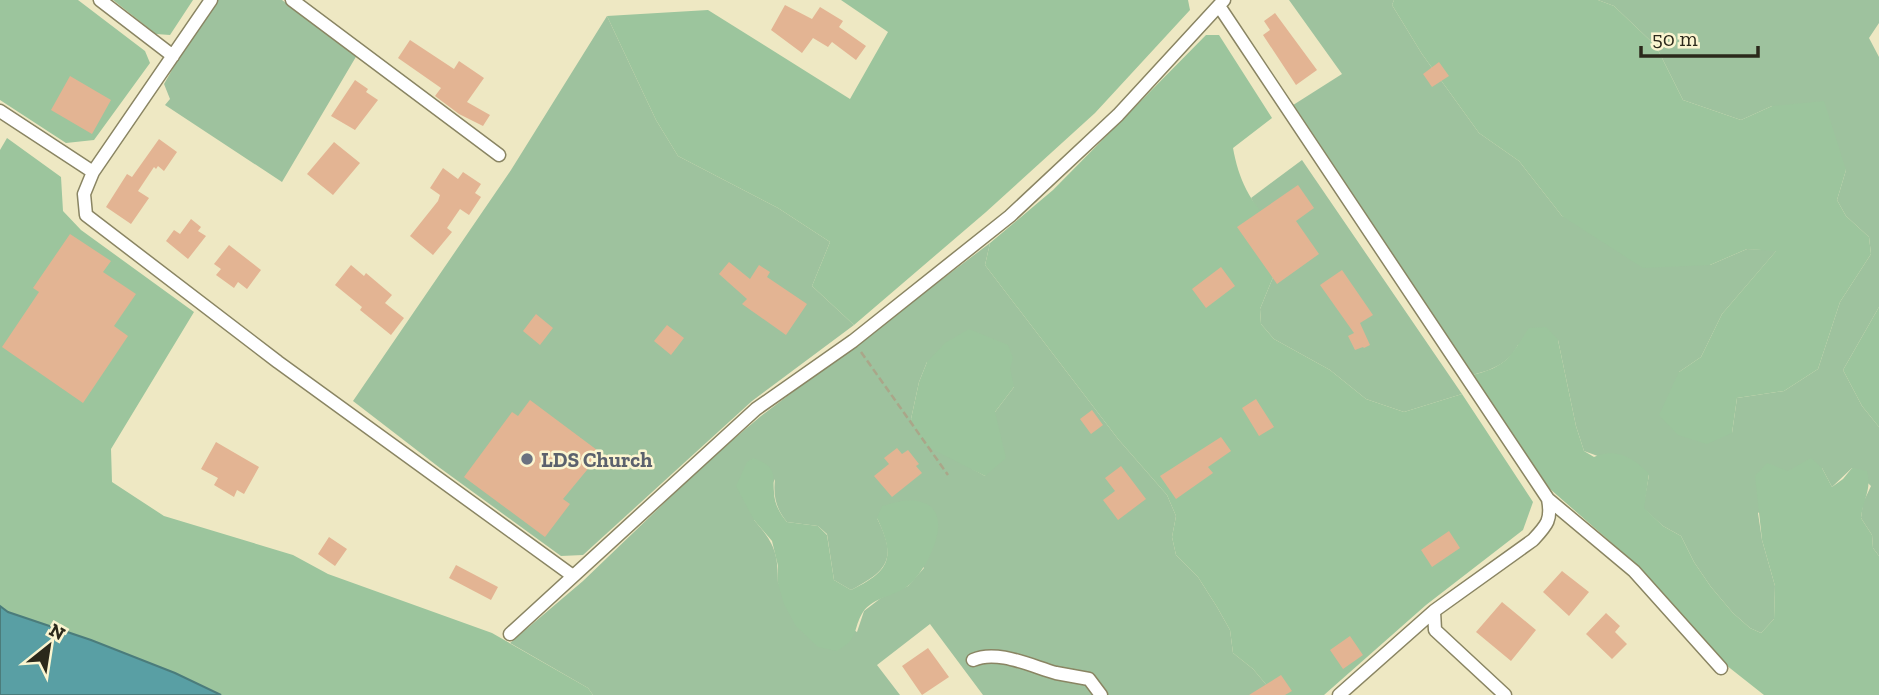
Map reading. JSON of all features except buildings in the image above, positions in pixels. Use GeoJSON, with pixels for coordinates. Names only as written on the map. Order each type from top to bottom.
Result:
{"type":"FeatureCollection","features":[{"type":"Feature","properties":{"kind":"street"},"geometry":{"type":"LineString","coordinates":[[100,0],[173,56]]}},
{"type":"Feature","properties":{"kind":"street"},"geometry":{"type":"LineString","coordinates":[[211,0],[93,172],[84,194],[86,215],[289,370],[573,576]]}},
{"type":"Feature","properties":{"kind":"street"},"geometry":{"type":"LineString","coordinates":[[292,0],[499,155]]}},
{"type":"Feature","properties":{"kind":"street"},"geometry":{"type":"LineString","coordinates":[[510,634],[756,409],[853,341],[1010,216],[1118,115],[1221,3],[1548,499],[1634,571],[1721,668]]}},
{"type":"Feature","properties":{"kind":"street"},"geometry":{"type":"LineString","coordinates":[[0,111],[93,172]]}},
{"type":"Feature","properties":{"kind":"street"},"geometry":{"type":"LineString","coordinates":[[1339,695],[1434,611],[1533,540],[1546,526],[1550,513],[1548,499]]}},
{"type":"Feature","properties":{"kind":"street"},"geometry":{"type":"LineString","coordinates":[[1434,611],[1435,630],[1505,695]]}},
{"type":"Feature","properties":{"kind":"street"},"geometry":{"type":"LineString","coordinates":[[973,660],[981,656],[1014,660],[1089,679],[1101,695]]}},
{"type":"Feature","properties":{"kind":"path"},"geometry":{"type":"LineString","coordinates":[[853,341],[948,475]]}},
{"type":"Feature","properties":{"kind":"green space"},"geometry":{"type":"Polygon","coordinates":[[[0,0],[78,0],[145,51],[150,63],[94,140],[66,143],[0,100],[0,0]]]}},
{"type":"Feature","properties":{"kind":"green space"},"geometry":{"type":"Polygon","coordinates":[[[113,0],[193,0],[170,35],[156,34],[113,0]]]}},
{"type":"Feature","properties":{"kind":"green space"},"geometry":{"type":"Polygon","coordinates":[[[212,0],[282,0],[357,55],[282,182],[165,105],[170,99],[164,84],[212,0]]]}},
{"type":"Feature","properties":{"kind":"green space"},"geometry":{"type":"Polygon","coordinates":[[[841,0],[1188,0],[1190,10],[1095,113],[986,212],[854,325],[812,286],[830,242],[778,208],[678,156],[656,120],[607,16],[708,10],[850,99],[888,32],[841,0]]]}},
{"type":"Feature","properties":{"kind":"green space"},"geometry":{"type":"Polygon","coordinates":[[[1289,0],[1394,0],[1392,5],[1422,54],[1479,133],[1519,161],[1562,216],[1710,265],[1747,249],[1777,250],[1722,314],[1701,357],[1679,372],[1732,433],[1737,398],[1784,391],[1818,369],[1840,302],[1871,254],[1869,237],[1846,216],[1837,200],[1846,170],[1772,106],[1741,120],[1683,100],[1656,46],[1614,6],[1598,0],[1879,0],[1879,23],[1869,38],[1879,57],[1879,307],[1843,370],[1862,406],[1879,427],[1879,556],[1873,548],[1872,535],[1861,518],[1863,503],[1871,486],[1852,468],[1832,487],[1822,468],[1758,513],[1762,540],[1775,586],[1774,619],[1761,633],[1750,628],[1733,613],[1711,587],[1681,536],[1663,526],[1643,508],[1649,475],[1584,451],[1558,340],[1518,345],[1499,365],[1472,375],[1290,107],[1342,74],[1289,0]]]}},
{"type":"Feature","properties":{"kind":"green space"},"geometry":{"type":"Polygon","coordinates":[[[1394,0],[1598,0],[1614,6],[1656,46],[1683,100],[1741,120],[1772,106],[1824,101],[1846,170],[1837,200],[1846,216],[1869,237],[1871,254],[1840,302],[1818,369],[1784,391],[1737,398],[1732,433],[1707,444],[1678,435],[1659,415],[1679,372],[1701,357],[1722,314],[1776,251],[1747,249],[1710,265],[1643,268],[1562,216],[1519,161],[1479,133],[1422,54],[1392,5],[1394,0]]]}},
{"type":"Feature","properties":{"kind":"green space"},"geometry":{"type":"Polygon","coordinates":[[[607,16],[656,120],[678,156],[778,208],[830,242],[812,286],[854,325],[752,401],[583,555],[561,556],[353,401],[511,170],[607,16]]]}},
{"type":"Feature","properties":{"kind":"green space"},"geometry":{"type":"Polygon","coordinates":[[[1206,35],[1219,35],[1272,118],[1233,148],[1248,193],[1278,229],[1274,275],[1260,309],[1261,324],[1274,339],[1330,370],[1366,399],[1404,412],[1462,394],[1533,502],[1523,530],[1426,605],[1324,695],[1275,695],[1253,669],[1233,653],[1230,630],[1217,607],[1198,577],[1176,555],[1172,537],[1176,516],[1167,495],[1118,439],[985,265],[990,243],[1053,190],[1206,35]]]}},
{"type":"Feature","properties":{"kind":"green space"},"geometry":{"type":"Polygon","coordinates":[[[7,138],[61,177],[63,211],[81,230],[194,312],[111,449],[112,482],[164,516],[293,555],[328,574],[492,633],[588,688],[593,695],[221,695],[175,673],[8,612],[0,606],[0,150],[7,138]]]}},
{"type":"Feature","properties":{"kind":"green space"},"geometry":{"type":"Polygon","coordinates":[[[1302,160],[1462,394],[1404,412],[1366,399],[1330,370],[1274,339],[1261,324],[1260,309],[1274,275],[1278,229],[1258,211],[1251,198],[1302,160]]]}},
{"type":"Feature","properties":{"kind":"green space"},"geometry":{"type":"Polygon","coordinates":[[[990,243],[985,265],[1118,439],[1167,495],[1176,516],[1172,537],[1176,555],[1198,577],[1217,607],[1230,630],[1233,653],[1253,669],[1275,695],[983,695],[930,624],[877,665],[900,695],[593,695],[588,688],[510,643],[583,581],[710,459],[761,416],[990,243]],[[927,362],[919,382],[911,419],[955,459],[985,476],[995,412],[1014,387],[927,362]],[[775,479],[754,520],[773,549],[778,583],[857,632],[864,611],[881,598],[908,586],[924,568],[877,518],[887,543],[886,562],[874,576],[851,590],[834,580],[827,534],[818,526],[787,522],[776,502],[775,479]]]}},
{"type":"Feature","properties":{"kind":"green space"},"geometry":{"type":"Polygon","coordinates":[[[1879,307],[1879,427],[1862,406],[1843,370],[1879,307]]]}},
{"type":"Feature","properties":{"kind":"green space"},"geometry":{"type":"Polygon","coordinates":[[[1546,327],[1558,340],[1584,451],[1594,457],[1610,453],[1624,456],[1649,474],[1644,508],[1663,526],[1681,536],[1711,587],[1733,613],[1750,628],[1761,633],[1774,619],[1775,586],[1762,540],[1755,476],[1767,463],[1788,471],[1811,458],[1822,468],[1832,487],[1852,468],[1867,471],[1868,489],[1861,518],[1872,535],[1873,548],[1879,556],[1879,695],[1764,695],[1726,665],[1637,565],[1550,489],[1472,375],[1500,364],[1529,328],[1546,327]]]}},
{"type":"Feature","properties":{"kind":"green space"},"geometry":{"type":"Polygon","coordinates":[[[969,329],[1008,345],[1013,358],[1010,368],[1014,387],[995,412],[1006,458],[985,476],[922,444],[911,419],[919,382],[927,362],[945,343],[969,329]]]}},
{"type":"Feature","properties":{"kind":"green space"},"geometry":{"type":"Polygon","coordinates":[[[753,458],[766,464],[772,471],[775,500],[787,522],[818,526],[827,535],[834,580],[851,590],[874,576],[886,562],[886,543],[877,518],[882,506],[903,501],[919,501],[933,509],[938,519],[935,543],[916,578],[904,589],[867,607],[852,638],[837,651],[818,647],[796,626],[784,604],[772,541],[754,520],[736,486],[747,462],[753,458]]]}},
{"type":"Feature","properties":{"kind":"water"},"geometry":{"type":"Polygon","coordinates":[[[0,606],[8,612],[91,640],[175,673],[221,695],[0,695],[0,606]]]}},
{"type":"Feature","properties":{"kind":"place","name":"LDS Church"},"geometry":{"type":"Point","coordinates":[527,459]}}]}
